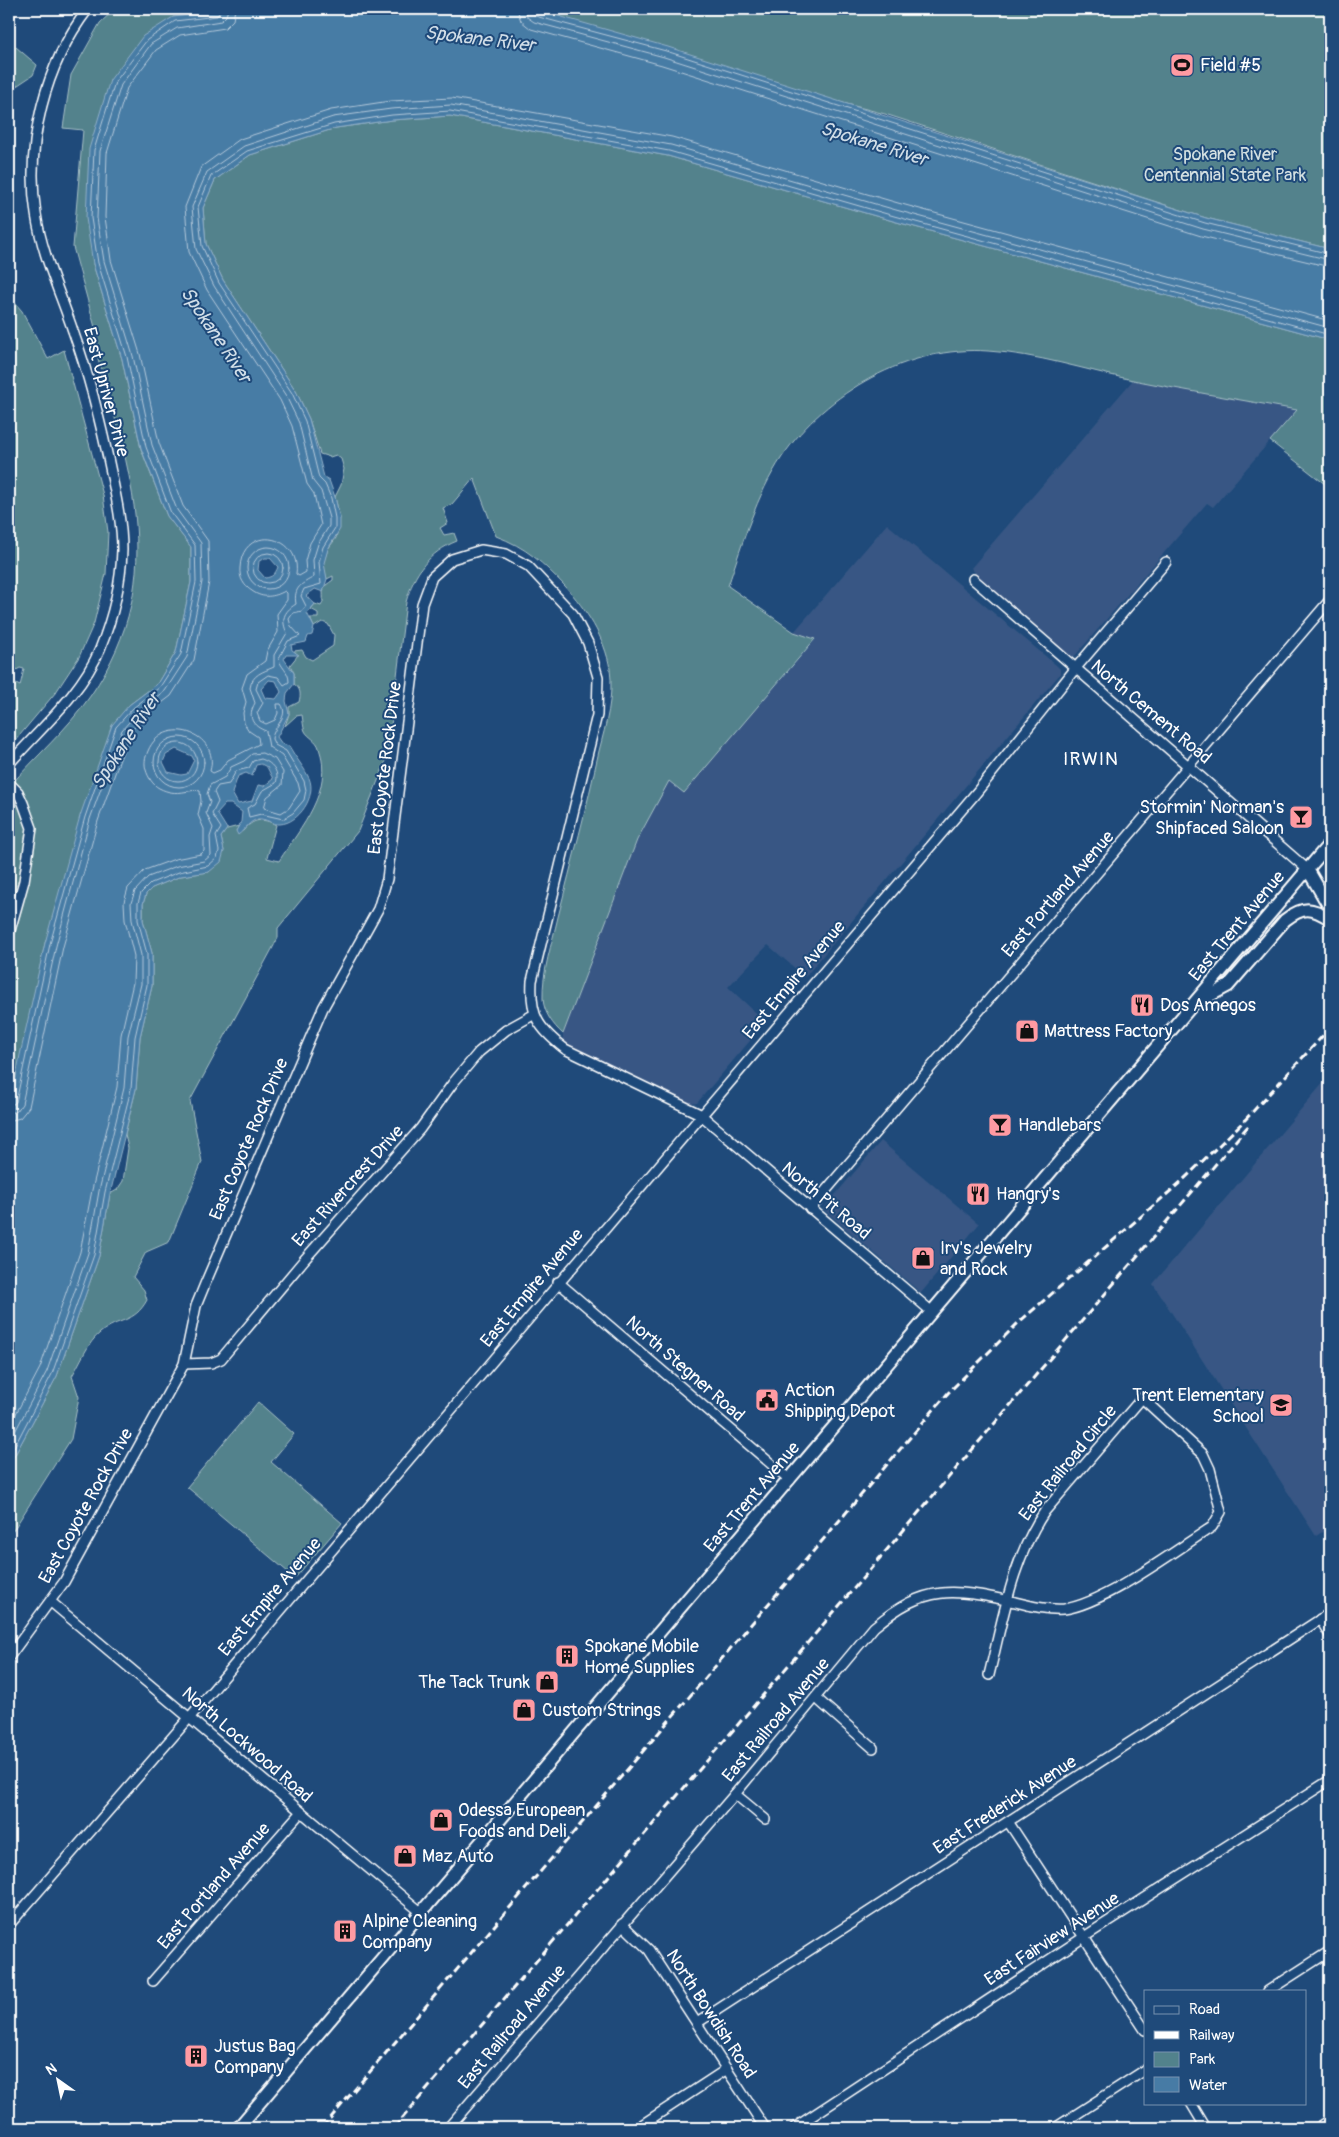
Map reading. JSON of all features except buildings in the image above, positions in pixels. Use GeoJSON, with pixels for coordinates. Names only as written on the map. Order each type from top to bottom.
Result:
{"type":"FeatureCollection","features":[{"type":"Feature","properties":{"kind":"main road","name":"East Trent Avenue"},"geometry":{"type":"LineString","coordinates":[[238,2128],[1330,843]]}},
{"type":"Feature","properties":{"kind":"main road"},"geometry":{"type":"LineString","coordinates":[[1308,870],[1330,908]]}},
{"type":"Feature","properties":{"kind":"main road"},"geometry":{"type":"LineString","coordinates":[[1194,1004],[1228,986],[1285,920],[1296,912],[1307,909],[1319,912],[1330,919]]}},
{"type":"Feature","properties":{"kind":"street","name":"East Upriver Drive"},"geometry":{"type":"LineString","coordinates":[[9,764],[72,694],[88,672],[110,624],[120,575],[122,548],[119,511],[106,448],[74,331],[44,248],[34,193],[36,140],[45,98],[66,44],[88,9]]}},
{"type":"Feature","properties":{"kind":"street","name":"East Coyote Rock Drive"},"geometry":{"type":"LineString","coordinates":[[9,1657],[51,1602],[69,1573],[184,1364],[196,1306],[205,1284],[323,1008],[378,910],[388,879],[422,604],[432,577],[452,559],[481,550],[506,554],[528,566],[573,614],[588,643],[598,677],[598,715],[532,981],[533,1015]]}},
{"type":"Feature","properties":{"kind":"street","name":"East Empire Avenue"},"geometry":{"type":"LineString","coordinates":[[9,1925],[190,1717],[700,1114],[976,793],[1075,669],[1166,562]]}},
{"type":"Feature","properties":{"kind":"street","name":"North Cement Road"},"geometry":{"type":"LineString","coordinates":[[973,579],[1308,870]]}},
{"type":"Feature","properties":{"kind":"street","name":"East Portland Avenue"},"geometry":{"type":"LineString","coordinates":[[810,1209],[1330,600]]}},
{"type":"Feature","properties":{"kind":"street"},"geometry":{"type":"LineString","coordinates":[[9,783],[18,792],[32,828],[24,881],[9,934]]}},
{"type":"Feature","properties":{"kind":"street"},"geometry":{"type":"LineString","coordinates":[[533,1015],[546,1035],[565,1049],[700,1114]]}},
{"type":"Feature","properties":{"kind":"street","name":"East Rivercrest Drive"},"geometry":{"type":"LineString","coordinates":[[184,1364],[211,1363],[221,1359],[304,1260],[420,1129],[478,1052],[506,1030],[533,1015]]}},
{"type":"Feature","properties":{"kind":"street","name":"North Pit Road"},"geometry":{"type":"LineString","coordinates":[[700,1114],[931,1311]]}},
{"type":"Feature","properties":{"kind":"street","name":"North Stegner Road"},"geometry":{"type":"LineString","coordinates":[[558,1282],[790,1480]]}},
{"type":"Feature","properties":{"kind":"street","name":"East Railroad Circle"},"geometry":{"type":"LineString","coordinates":[[1008,1601],[1019,1559],[1034,1527],[1045,1511],[1142,1398],[1203,1454],[1210,1469],[1221,1512]]}},
{"type":"Feature","properties":{"kind":"street","name":"East Railroad Avenue"},"geometry":{"type":"LineString","coordinates":[[448,2128],[735,1794],[874,1626],[893,1611],[914,1600],[938,1593],[969,1592],[1043,1608],[1064,1609],[1088,1602],[1110,1592],[1212,1526],[1221,1512]]}},
{"type":"Feature","properties":{"kind":"street"},"geometry":{"type":"LineString","coordinates":[[989,1675],[1008,1601]]}},
{"type":"Feature","properties":{"kind":"street","name":"North Lockwood Road"},"geometry":{"type":"LineString","coordinates":[[51,1602],[190,1717],[300,1813],[422,1913]]}},
{"type":"Feature","properties":{"kind":"street","name":"East Frederick Avenue"},"geometry":{"type":"LineString","coordinates":[[697,2022],[1009,1823],[1330,1613]]}},
{"type":"Feature","properties":{"kind":"street"},"geometry":{"type":"LineString","coordinates":[[1320,1619],[1330,1635]]}},
{"type":"Feature","properties":{"kind":"street"},"geometry":{"type":"LineString","coordinates":[[816,1698],[874,1748]]}},
{"type":"Feature","properties":{"kind":"street","name":"East Fairview Avenue"},"geometry":{"type":"LineString","coordinates":[[794,2128],[1084,1937],[1330,1780]]}},
{"type":"Feature","properties":{"kind":"street"},"geometry":{"type":"LineString","coordinates":[[735,1794],[765,1819]]}},
{"type":"Feature","properties":{"kind":"street","name":"East Portland Avenue"},"geometry":{"type":"LineString","coordinates":[[153,1981],[300,1813]]}},
{"type":"Feature","properties":{"kind":"street"},"geometry":{"type":"LineString","coordinates":[[1009,1823],[1144,2028]]}},
{"type":"Feature","properties":{"kind":"street","name":"North Bowdish Road"},"geometry":{"type":"LineString","coordinates":[[622,1924],[649,1950],[766,2128]]}},
{"type":"Feature","properties":{"kind":"street"},"geometry":{"type":"LineString","coordinates":[[1270,1990],[1330,1951]]}},
{"type":"Feature","properties":{"kind":"street"},"geometry":{"type":"LineString","coordinates":[[637,2128],[727,2069]]}},
{"type":"Feature","properties":{"kind":"street"},"geometry":{"type":"LineString","coordinates":[[1055,2128],[1144,2071]]}},
{"type":"Feature","properties":{"kind":"street"},"geometry":{"type":"LineString","coordinates":[[1192,2104],[1206,2128]]}},
{"type":"Feature","properties":{"kind":"street"},"geometry":{"type":"LineString","coordinates":[[1318,2128],[1330,2120]]}},
{"type":"Feature","properties":{"kind":"shaded area"},"geometry":{"type":"Polygon","coordinates":[[[1133,380],[1297,410],[1213,507],[1207,503],[1074,657],[1071,658],[982,582],[971,568],[1133,380]]]}},
{"type":"Feature","properties":{"kind":"shaded area"},"geometry":{"type":"Polygon","coordinates":[[[887,524],[1056,665],[1060,669],[1060,674],[805,977],[768,945],[728,987],[766,1022],[697,1103],[688,1104],[563,1042],[563,1034],[637,840],[669,781],[684,792],[815,640],[794,632],[887,524]]]}},
{"type":"Feature","properties":{"kind":"shaded area","name":"Trent Elementary School"},"geometry":{"type":"Polygon","coordinates":[[[1330,1075],[1330,1527],[1316,1536],[1153,1284],[1330,1075]]]}},
{"type":"Feature","properties":{"kind":"shaded area"},"geometry":{"type":"Polygon","coordinates":[[[881,1141],[979,1224],[921,1293],[823,1209],[881,1141]]]}},
{"type":"Feature","properties":{"kind":"green space"},"geometry":{"type":"Polygon","coordinates":[[[115,9],[235,9],[173,17],[93,264],[122,359],[141,449],[167,516],[191,547],[191,582],[176,652],[157,684],[129,705],[45,943],[9,1114],[9,787],[62,731],[91,695],[116,650],[131,605],[137,561],[135,516],[128,472],[91,334],[96,331],[73,247],[83,130],[63,128],[71,75],[100,23],[115,9]]]}},
{"type":"Feature","properties":{"kind":"green space","name":"Spokane River Centennial State Park"},"geometry":{"type":"Polygon","coordinates":[[[484,9],[1330,9],[1330,249],[1206,218],[885,114],[484,9]]]}},
{"type":"Feature","properties":{"kind":"green space"},"geometry":{"type":"Polygon","coordinates":[[[9,41],[37,65],[33,75],[9,91],[9,41]]]}},
{"type":"Feature","properties":{"kind":"green space"},"geometry":{"type":"Polygon","coordinates":[[[450,116],[668,156],[893,221],[1330,340],[1330,488],[1270,441],[1297,410],[1133,380],[1025,355],[988,351],[958,351],[929,356],[900,365],[872,377],[846,393],[822,412],[800,434],[782,457],[757,503],[728,586],[794,632],[815,639],[684,793],[669,781],[637,840],[563,1034],[553,1023],[545,1009],[543,999],[544,978],[607,721],[611,690],[610,669],[604,646],[594,624],[573,595],[534,556],[507,540],[496,536],[474,478],[452,504],[443,508],[448,523],[440,528],[444,535],[454,533],[457,541],[431,557],[418,573],[409,592],[406,602],[387,758],[358,831],[278,928],[278,938],[190,1101],[202,1162],[169,1242],[146,1252],[133,1277],[144,1290],[147,1300],[137,1313],[100,1333],[85,1353],[72,1376],[79,1397],[71,1439],[9,1537],[9,1466],[57,1376],[99,1256],[110,1194],[117,1190],[123,1181],[128,1148],[125,1134],[136,1089],[140,1037],[152,986],[152,953],[143,920],[143,904],[146,894],[152,888],[181,876],[209,872],[224,851],[221,837],[227,829],[239,826],[236,831],[243,831],[250,824],[262,820],[276,825],[267,858],[279,861],[313,808],[319,794],[322,779],[319,748],[305,731],[302,715],[296,716],[285,726],[289,707],[299,702],[300,697],[300,692],[294,684],[294,673],[290,665],[298,655],[294,651],[302,650],[306,657],[312,660],[333,646],[334,635],[328,624],[322,622],[314,627],[310,618],[318,618],[318,613],[311,609],[315,604],[321,606],[324,587],[333,580],[333,576],[327,579],[323,564],[328,549],[336,538],[340,518],[335,497],[341,485],[344,469],[341,459],[336,455],[330,457],[320,454],[309,419],[296,391],[223,280],[206,244],[203,208],[215,180],[250,155],[336,128],[392,120],[450,116]]]}},
{"type":"Feature","properties":{"kind":"green space"},"geometry":{"type":"Polygon","coordinates":[[[9,296],[22,311],[48,359],[64,350],[103,495],[108,532],[106,574],[94,623],[79,657],[56,692],[9,748],[9,694],[16,684],[20,686],[24,669],[20,668],[9,674],[9,296]]]}},
{"type":"Feature","properties":{"kind":"green space"},"geometry":{"type":"Polygon","coordinates":[[[258,1402],[294,1434],[271,1462],[342,1523],[295,1578],[187,1487],[258,1402]]]}},
{"type":"Feature","properties":{"kind":"water","name":"Spokane River"},"geometry":{"type":"Polygon","coordinates":[[[235,9],[484,9],[541,11],[668,47],[1206,218],[1330,249],[1330,340],[893,221],[668,156],[450,116],[392,120],[336,128],[250,155],[215,180],[203,208],[206,244],[223,280],[296,391],[309,419],[324,477],[329,480],[340,518],[340,529],[328,549],[324,563],[327,579],[323,592],[315,589],[306,596],[315,604],[307,613],[314,627],[312,635],[308,636],[306,642],[291,645],[292,650],[299,655],[286,655],[284,659],[294,673],[294,684],[287,693],[286,701],[289,714],[277,737],[282,744],[289,746],[305,770],[311,785],[311,793],[305,807],[294,819],[277,824],[258,819],[238,835],[236,831],[241,822],[242,812],[231,804],[225,804],[217,813],[227,829],[221,837],[224,851],[221,862],[209,872],[181,876],[152,888],[146,894],[143,904],[143,920],[152,953],[152,986],[140,1037],[136,1089],[110,1194],[99,1256],[57,1376],[9,1466],[9,1114],[20,1055],[45,943],[80,816],[112,725],[129,705],[157,684],[176,652],[191,582],[191,547],[167,516],[141,448],[122,359],[93,264],[86,218],[89,149],[110,80],[143,36],[173,17],[235,9]],[[270,558],[259,561],[258,570],[265,578],[270,577],[276,572],[278,567],[270,558]],[[269,680],[261,689],[265,698],[276,699],[281,692],[276,681],[269,680]],[[176,749],[166,755],[163,762],[168,772],[181,775],[187,774],[194,760],[192,756],[176,749]],[[261,764],[256,765],[252,776],[246,773],[238,776],[232,793],[238,804],[252,801],[258,785],[264,786],[273,779],[267,767],[261,764]]]}},
{"type":"Feature","properties":{"kind":"railway"},"geometry":{"type":"LineString","coordinates":[[322,2128],[948,1393],[1018,1323],[1182,1181],[1244,1121],[1330,1028]]}},
{"type":"Feature","properties":{"kind":"railway"},"geometry":{"type":"LineString","coordinates":[[394,2128],[1249,1125]]}},
{"type":"Feature","properties":{"kind":"place","name":"Field #5"},"geometry":{"type":"Point","coordinates":[1182,65]}},
{"type":"Feature","properties":{"kind":"place","name":"Stormin' Norman's Shipfaced Saloon"},"geometry":{"type":"Point","coordinates":[1301,817]}},
{"type":"Feature","properties":{"kind":"place","name":"Dos Amegos"},"geometry":{"type":"Point","coordinates":[1142,1005]}},
{"type":"Feature","properties":{"kind":"place","name":"Mattress Factory"},"geometry":{"type":"Point","coordinates":[1027,1031]}},
{"type":"Feature","properties":{"kind":"place","name":"Handlebars"},"geometry":{"type":"Point","coordinates":[1000,1125]}},
{"type":"Feature","properties":{"kind":"place","name":"Hangry's"},"geometry":{"type":"Point","coordinates":[978,1194]}},
{"type":"Feature","properties":{"kind":"place","name":"Irv's Jewelry and Rock"},"geometry":{"type":"Point","coordinates":[923,1258]}},
{"type":"Feature","properties":{"kind":"place","name":"Action Shipping Depot"},"geometry":{"type":"Point","coordinates":[767,1400]}},
{"type":"Feature","properties":{"kind":"place","name":"Trent Elementary School"},"geometry":{"type":"Point","coordinates":[1281,1405]}},
{"type":"Feature","properties":{"kind":"place","name":"Spokane Mobile Home Supplies"},"geometry":{"type":"Point","coordinates":[567,1656]}},
{"type":"Feature","properties":{"kind":"place","name":"The Tack Trunk"},"geometry":{"type":"Point","coordinates":[547,1682]}},
{"type":"Feature","properties":{"kind":"place","name":"Custom Strings"},"geometry":{"type":"Point","coordinates":[524,1710]}},
{"type":"Feature","properties":{"kind":"place","name":"Odessa European Foods and Deli"},"geometry":{"type":"Point","coordinates":[441,1820]}},
{"type":"Feature","properties":{"kind":"place","name":"Maz Auto"},"geometry":{"type":"Point","coordinates":[405,1856]}},
{"type":"Feature","properties":{"kind":"place","name":"Alpine Cleaning Company"},"geometry":{"type":"Point","coordinates":[345,1931]}},
{"type":"Feature","properties":{"kind":"place","name":"Justus Bag Company"},"geometry":{"type":"Point","coordinates":[196,2056]}},
{"type":"Feature","properties":{"kind":"district","name":"IRWIN"},"geometry":{"type":"Point","coordinates":[1091,759]}}]}
